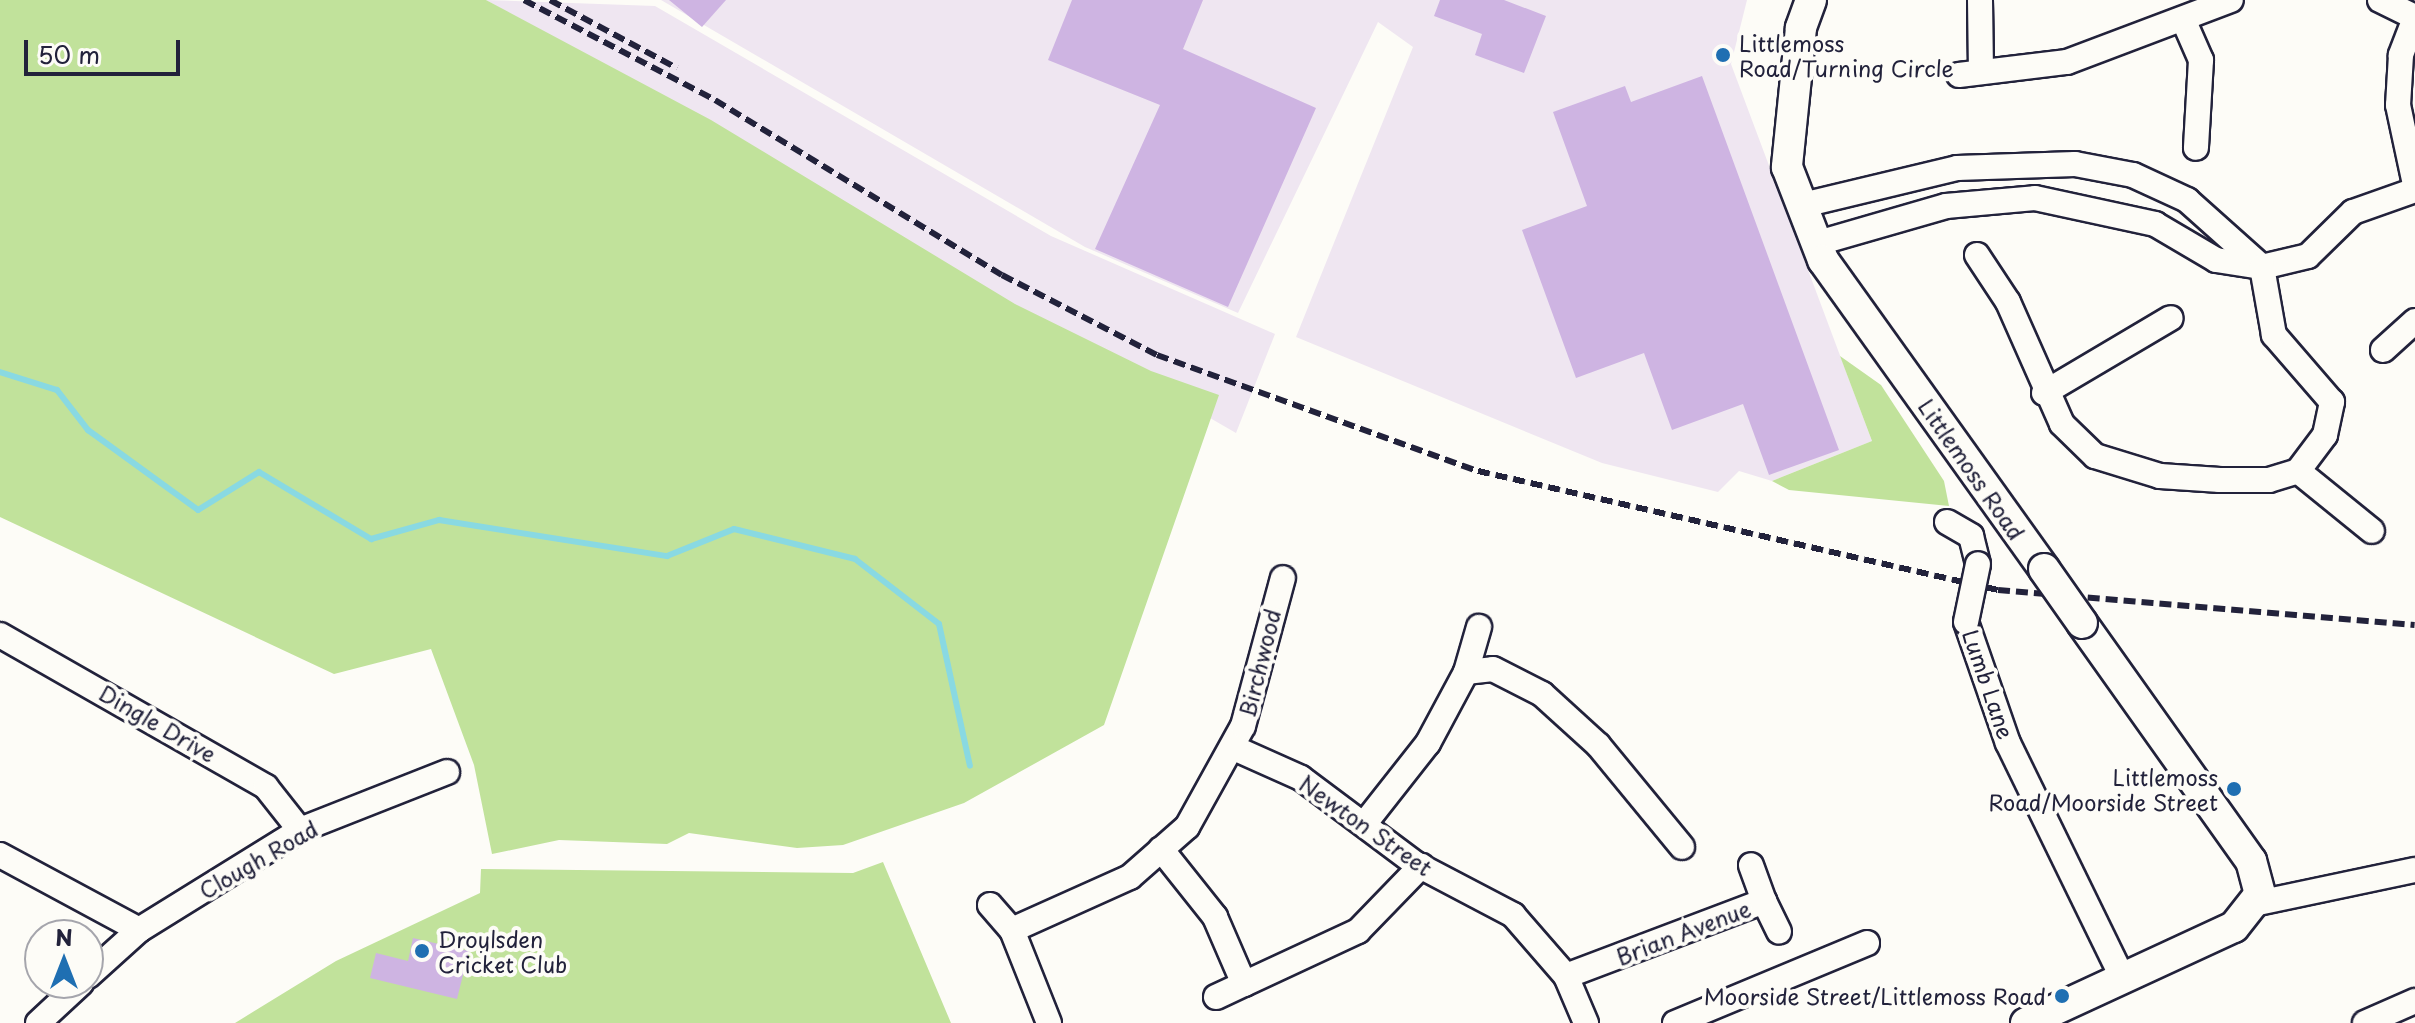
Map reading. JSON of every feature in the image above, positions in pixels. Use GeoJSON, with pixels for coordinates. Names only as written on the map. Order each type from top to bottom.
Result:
{"type":"FeatureCollection","features":[{"type":"Feature","properties":{"kind":"street","name":"Littlemoss Road"},"geometry":{"type":"LineString","coordinates":[[1811,0],[1801,28],[1787,167],[1823,260],[2251,861],[2258,903]]}},
{"type":"Feature","properties":{"kind":"street"},"geometry":{"type":"LineString","coordinates":[[1980,0],[1970,73],[2067,62],[2231,0]]}},
{"type":"Feature","properties":{"kind":"street"},"geometry":{"type":"LineString","coordinates":[[1818,243],[1946,206],[2035,198],[2155,224],[2216,260],[2262,267],[2308,256],[2353,212],[2415,187],[2398,105],[2401,55],[2415,17],[2380,0]]}},
{"type":"Feature","properties":{"kind":"street"},"geometry":{"type":"LineString","coordinates":[[2183,19],[2201,60],[2196,148]]}},
{"type":"Feature","properties":{"kind":"street"},"geometry":{"type":"LineString","coordinates":[[1803,205],[1957,168],[2075,164],[2133,175],[2187,200],[2262,267],[2274,335],[2316,375],[2332,402],[2325,435],[2298,471],[2269,480],[2160,476],[2095,456],[2062,424],[2044,393],[2008,302],[1977,255]]}},
{"type":"Feature","properties":{"kind":"street"},"geometry":{"type":"LineString","coordinates":[[2044,393],[2171,318]]}},
{"type":"Feature","properties":{"kind":"street"},"geometry":{"type":"LineString","coordinates":[[2383,350],[2415,321]]}},
{"type":"Feature","properties":{"kind":"street"},"geometry":{"type":"LineString","coordinates":[[2298,471],[2372,531]]}},
{"type":"Feature","properties":{"kind":"street","name":"Lumb Lane"},"geometry":{"type":"LineString","coordinates":[[1947,522],[1971,536],[1978,564],[1966,622],[2008,743],[2123,979]]}},
{"type":"Feature","properties":{"kind":"street","name":"Birchwood"},"geometry":{"type":"LineString","coordinates":[[1234,748],[1283,578]]}},
{"type":"Feature","properties":{"kind":"street"},"geometry":{"type":"LineString","coordinates":[[1365,823],[1428,743],[1466,672],[1479,627]]}},
{"type":"Feature","properties":{"kind":"street","name":"Dingle Drive"},"geometry":{"type":"LineString","coordinates":[[0,635],[266,787],[300,830]]}},
{"type":"Feature","properties":{"kind":"street"},"geometry":{"type":"LineString","coordinates":[[1466,672],[1493,669],[1542,694],[1598,745],[1682,847]]}},
{"type":"Feature","properties":{"kind":"street"},"geometry":{"type":"LineString","coordinates":[[1012,930],[1130,877],[1187,827],[1234,748]]}},
{"type":"Feature","properties":{"kind":"street","name":"Newton Street"},"geometry":{"type":"LineString","coordinates":[[1234,748],[1301,778],[1421,866],[1513,915],[1566,976],[1576,1018]]}},
{"type":"Feature","properties":{"kind":"street","name":"Clough Road"},"geometry":{"type":"LineString","coordinates":[[104,962],[139,930],[300,830],[447,772]]}},
{"type":"Feature","properties":{"kind":"street"},"geometry":{"type":"LineString","coordinates":[[1161,849],[1215,917],[1244,984]]}},
{"type":"Feature","properties":{"kind":"street"},"geometry":{"type":"LineString","coordinates":[[0,855],[139,930]]}},
{"type":"Feature","properties":{"kind":"street","name":"Brian Avenue"},"geometry":{"type":"LineString","coordinates":[[1566,976],[1764,901],[1751,865]]}},
{"type":"Feature","properties":{"kind":"street"},"geometry":{"type":"LineString","coordinates":[[1216,997],[1358,931],[1421,866]]}},
{"type":"Feature","properties":{"kind":"street"},"geometry":{"type":"LineString","coordinates":[[2026,1023],[2234,927],[2258,903],[2415,870]]}},
{"type":"Feature","properties":{"kind":"street"},"geometry":{"type":"LineString","coordinates":[[1764,901],[1779,932]]}},
{"type":"Feature","properties":{"kind":"street"},"geometry":{"type":"LineString","coordinates":[[990,905],[1012,930],[1049,1023]]}},
{"type":"Feature","properties":{"kind":"street"},"geometry":{"type":"LineString","coordinates":[[1675,1023],[1867,943]]}},
{"type":"Feature","properties":{"kind":"street"},"geometry":{"type":"LineString","coordinates":[[38,1023],[64,999]]}},
{"type":"Feature","properties":{"kind":"street"},"geometry":{"type":"LineString","coordinates":[[2365,1023],[2415,1001]]}},
{"type":"Feature","properties":{"kind":"shaded area"},"geometry":{"type":"Polygon","coordinates":[[[486,0],[655,6],[1051,236],[1275,334],[1236,433],[486,0]]]}},
{"type":"Feature","properties":{"kind":"shaded area"},"geometry":{"type":"Polygon","coordinates":[[[661,0],[1747,0],[1731,64],[1872,441],[1772,481],[1739,471],[1718,492],[1602,463],[1296,337],[1413,47],[1378,22],[1238,313],[1085,247],[661,0]]]}},
{"type":"Feature","properties":{"kind":"green space"},"geometry":{"type":"Polygon","coordinates":[[[0,0],[486,0],[711,120],[1015,304],[1151,371],[1219,395],[1104,725],[964,803],[843,845],[797,848],[689,833],[667,844],[559,840],[492,854],[474,765],[431,649],[334,674],[0,517],[0,0]]]}},
{"type":"Feature","properties":{"kind":"green space"},"geometry":{"type":"Polygon","coordinates":[[[1840,356],[1881,385],[1944,481],[1949,506],[1789,490],[1772,481],[1872,441],[1840,356]]]}},
{"type":"Feature","properties":{"kind":"green space"},"geometry":{"type":"Polygon","coordinates":[[[883,862],[951,1023],[235,1023],[336,961],[480,893],[481,869],[853,873],[883,862]]]}},
{"type":"Feature","properties":{"kind":"building"},"geometry":{"type":"Polygon","coordinates":[[[669,0],[726,0],[702,27],[669,0]]]}},
{"type":"Feature","properties":{"kind":"building"},"geometry":{"type":"Polygon","coordinates":[[[1072,0],[1203,0],[1183,49],[1316,108],[1228,307],[1095,249],[1160,105],[1048,60],[1072,0]]]}},
{"type":"Feature","properties":{"kind":"building"},"geometry":{"type":"Polygon","coordinates":[[[1440,0],[1504,0],[1546,16],[1524,73],[1475,55],[1482,34],[1434,16],[1440,0]]]}},
{"type":"Feature","properties":{"kind":"building"},"geometry":{"type":"Polygon","coordinates":[[[1702,76],[1839,450],[1769,475],[1743,404],[1672,430],[1644,353],[1576,378],[1522,230],[1587,206],[1553,112],[1625,86],[1631,102],[1702,76]]]}},
{"type":"Feature","properties":{"kind":"building"},"geometry":{"type":"Polygon","coordinates":[[[413,938],[469,951],[457,999],[370,978],[376,953],[408,961],[413,938]]]}},
{"type":"Feature","properties":{"kind":"waterway"},"geometry":{"type":"LineString","coordinates":[[0,372],[57,390],[88,430],[198,510],[259,472],[371,539],[439,520],[667,556],[734,529],[855,559],[939,624],[970,766]]}},
{"type":"Feature","properties":{"kind":"railway"},"geometry":{"type":"LineString","coordinates":[[524,0],[715,100],[1002,275],[1157,355],[1478,471],[1998,590],[2415,625]]}},
{"type":"Feature","properties":{"kind":"railway"},"geometry":{"type":"LineString","coordinates":[[550,0],[677,68]]}},
{"type":"Feature","properties":{"kind":"place","name":"Littlemoss Road/Turning Circle"},"geometry":{"type":"Point","coordinates":[1723,55]}},
{"type":"Feature","properties":{"kind":"place","name":"Littlemoss Road/Moorside Street"},"geometry":{"type":"Point","coordinates":[2234,789]}},
{"type":"Feature","properties":{"kind":"place","name":"Droylsden Cricket Club"},"geometry":{"type":"Point","coordinates":[422,951]}},
{"type":"Feature","properties":{"kind":"place","name":"Moorside Street/Littlemoss Road"},"geometry":{"type":"Point","coordinates":[2062,996]}}]}
